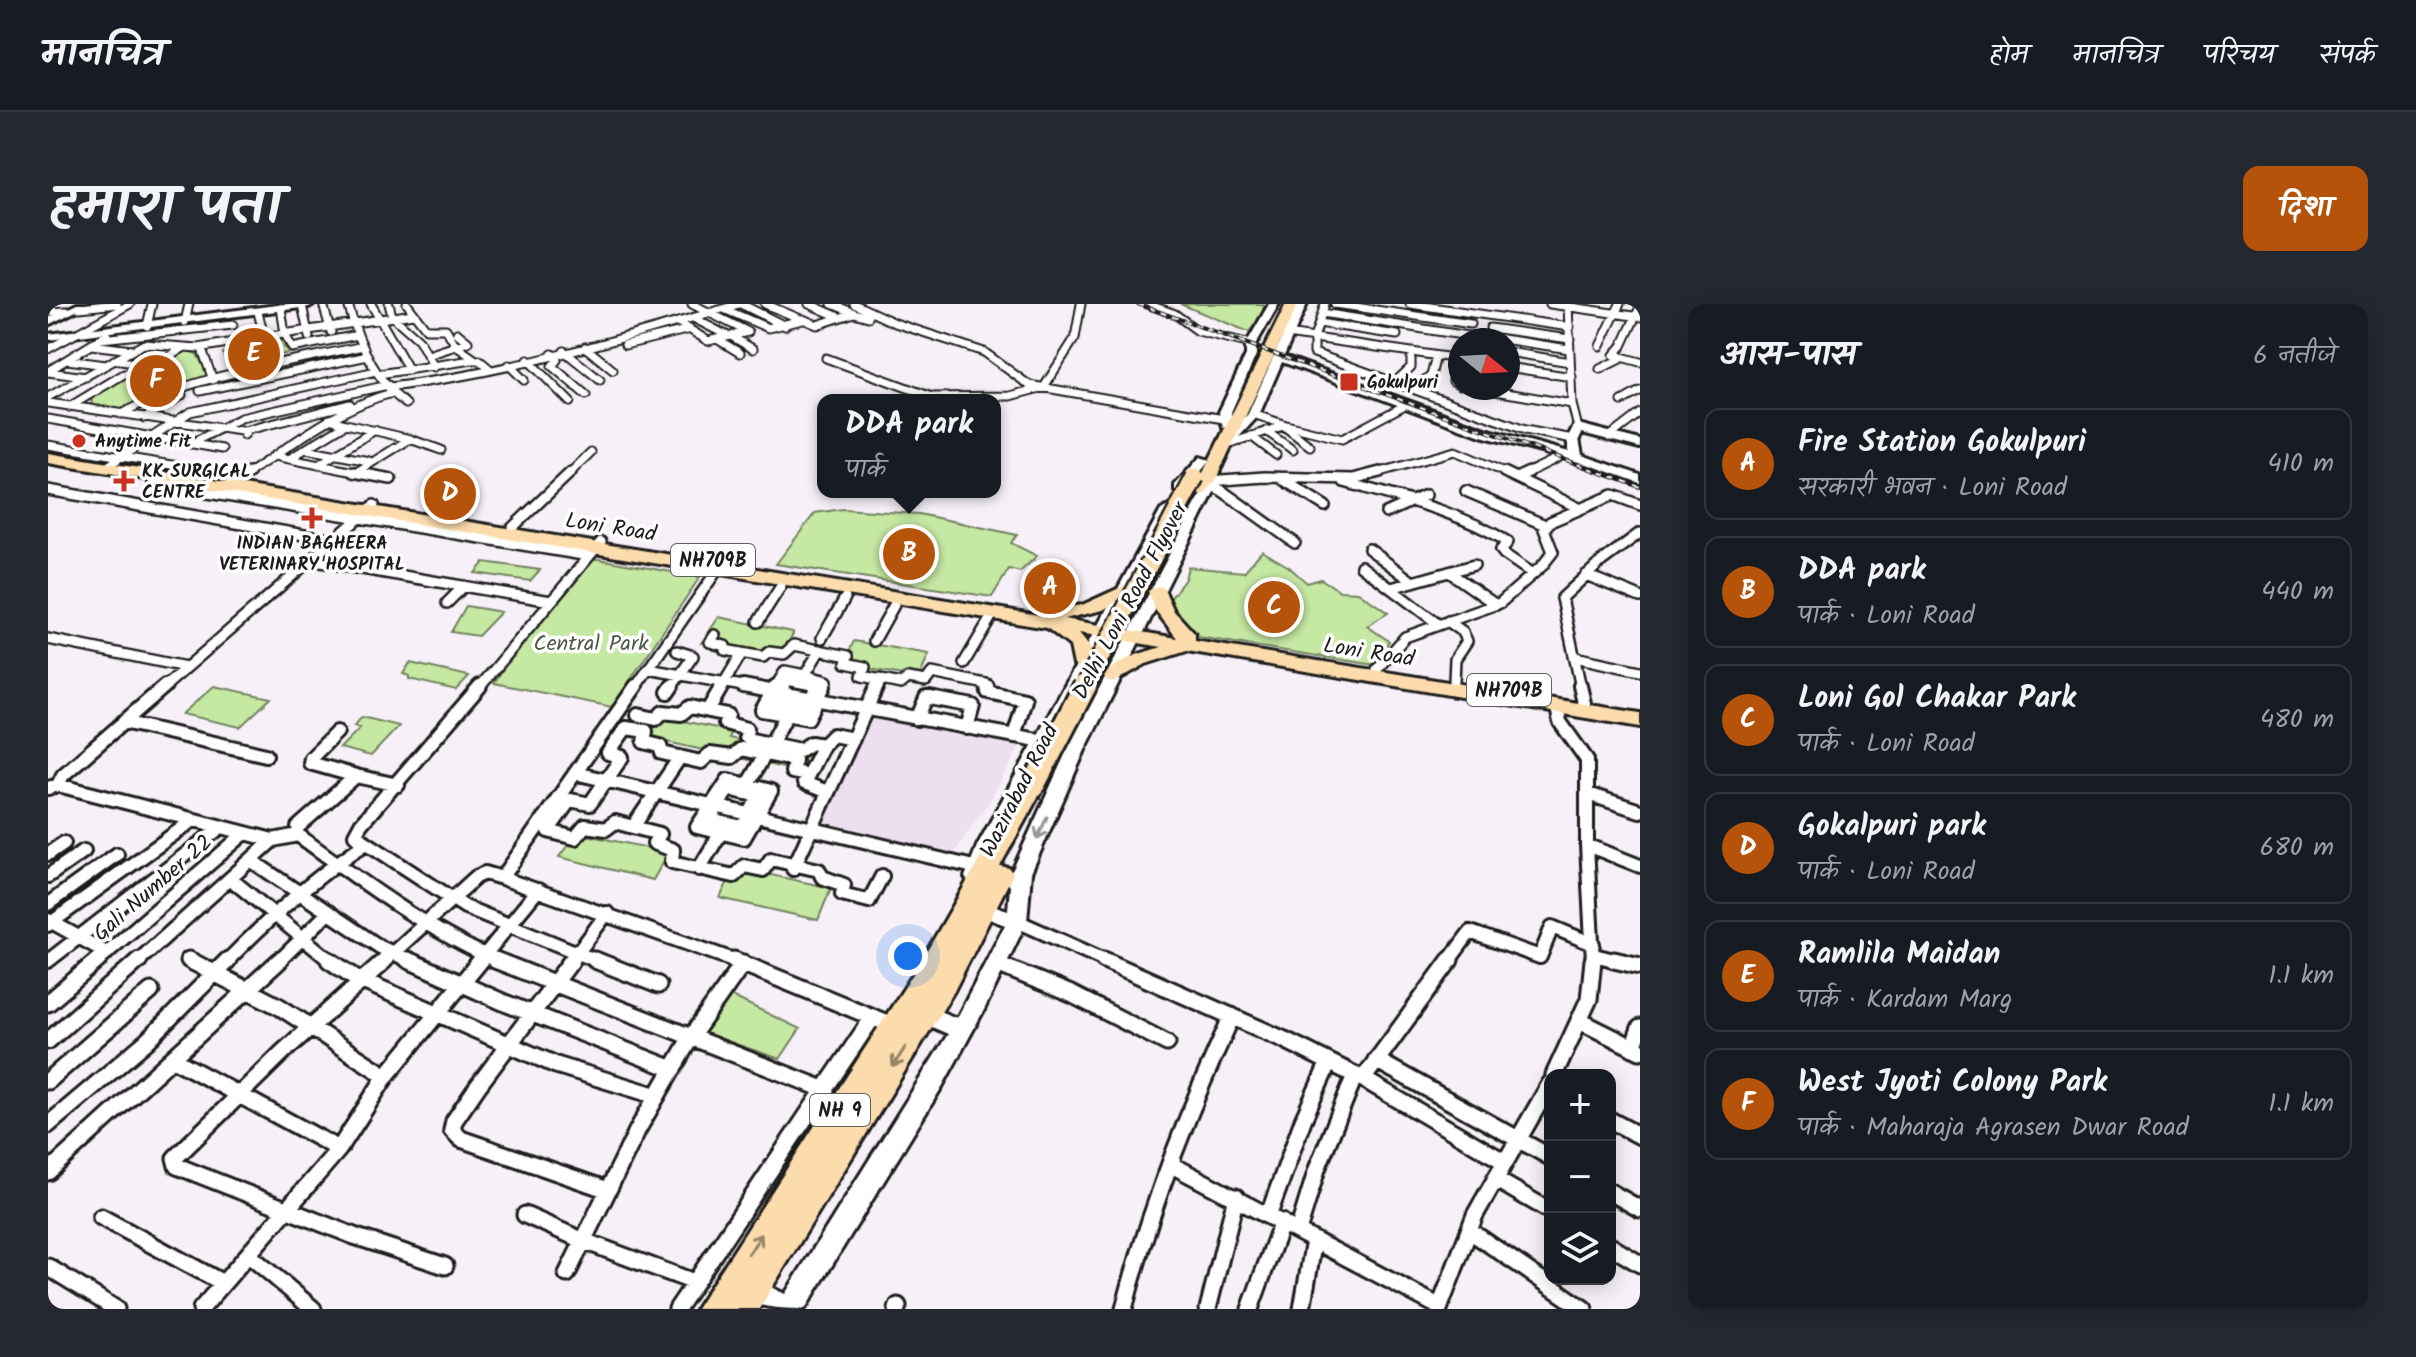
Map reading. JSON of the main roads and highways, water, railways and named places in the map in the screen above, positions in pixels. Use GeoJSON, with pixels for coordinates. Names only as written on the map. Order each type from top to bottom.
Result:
{"type":"FeatureCollection","features":[{"type":"Feature","properties":{"kind":"highway","name":"Wazirabad Road"},"geometry":{"type":"LineString","coordinates":[[1235,418],[1283,304]]}},
{"type":"Feature","properties":{"kind":"highway","name":"Wazirabad Road"},"geometry":{"type":"LineString","coordinates":[[1208,470],[1292,304]]}},
{"type":"Feature","properties":{"kind":"highway","name":"Loni Road"},"geometry":{"type":"LineString","coordinates":[[51,455],[113,462],[367,511],[721,565],[1377,673],[1640,720]]}},
{"type":"Feature","properties":{"kind":"highway","name":"Delhi Loni Road Flyover"},"geometry":{"type":"LineString","coordinates":[[976,912],[1208,470]]}},
{"type":"Feature","properties":{"kind":"highway","name":"Loni Road"},"geometry":{"type":"LineString","coordinates":[[367,511],[512,528],[595,548]]}},
{"type":"Feature","properties":{"kind":"highway","name":"Loni Road"},"geometry":{"type":"LineString","coordinates":[[721,565],[993,614],[1042,618]]}},
{"type":"Feature","properties":{"kind":"highway"},"geometry":{"type":"LineString","coordinates":[[1042,618],[1091,609],[1122,595]]}},
{"type":"Feature","properties":{"kind":"highway"},"geometry":{"type":"LineString","coordinates":[[1114,676],[1124,667],[1190,642],[1154,598]]}},
{"type":"Feature","properties":{"kind":"highway"},"geometry":{"type":"LineString","coordinates":[[1042,618],[1076,640],[1085,653],[1084,665]]}},
{"type":"Feature","properties":{"kind":"highway","name":"Loni Road"},"geometry":{"type":"LineString","coordinates":[[1377,673],[1454,681],[1640,712]]}},
{"type":"Feature","properties":{"kind":"highway","name":"NH 9"},"geometry":{"type":"LineString","coordinates":[[747,1300],[945,984],[976,912]]}},
{"type":"Feature","properties":{"kind":"highway","name":"NH 9"},"geometry":{"type":"LineString","coordinates":[[712,1309],[883,1022],[976,912]]}},
{"type":"Feature","properties":{"kind":"railway"},"geometry":{"type":"LineString","coordinates":[[1138,304],[1640,487]]}},
{"type":"Feature","properties":{"kind":"place","name":"Ramlila Maidan"},"geometry":{"type":"Point","coordinates":[254,354]}},
{"type":"Feature","properties":{"kind":"place","name":"West Jyoti Colony Park"},"geometry":{"type":"Point","coordinates":[156,381]}},
{"type":"Feature","properties":{"kind":"place","name":"Gokulpuri"},"geometry":{"type":"Point","coordinates":[1349,382]}},
{"type":"Feature","properties":{"kind":"place","name":"Anytime Fit"},"geometry":{"type":"Point","coordinates":[79,441]}},
{"type":"Feature","properties":{"kind":"place","name":"KK SURGICAL CENTRE"},"geometry":{"type":"Point","coordinates":[124,481]}},
{"type":"Feature","properties":{"kind":"place","name":"Gokalpuri park"},"geometry":{"type":"Point","coordinates":[450,494]}},
{"type":"Feature","properties":{"kind":"place","name":"INDIAN BAGHEERA VETERINARY HOSPITAL"},"geometry":{"type":"Point","coordinates":[312,518]}},
{"type":"Feature","properties":{"kind":"place","name":"DDA park"},"geometry":{"type":"Point","coordinates":[909,554]}},
{"type":"Feature","properties":{"kind":"place","name":"Fire Station Gokulpuri"},"geometry":{"type":"Point","coordinates":[1050,588]}},
{"type":"Feature","properties":{"kind":"place","name":"Loni Gol Chakar Park"},"geometry":{"type":"Point","coordinates":[1274,607]}},
{"type":"Feature","properties":{"kind":"park label","name":"Central Park"},"geometry":{"type":"Point","coordinates":[591,642]}}]}
